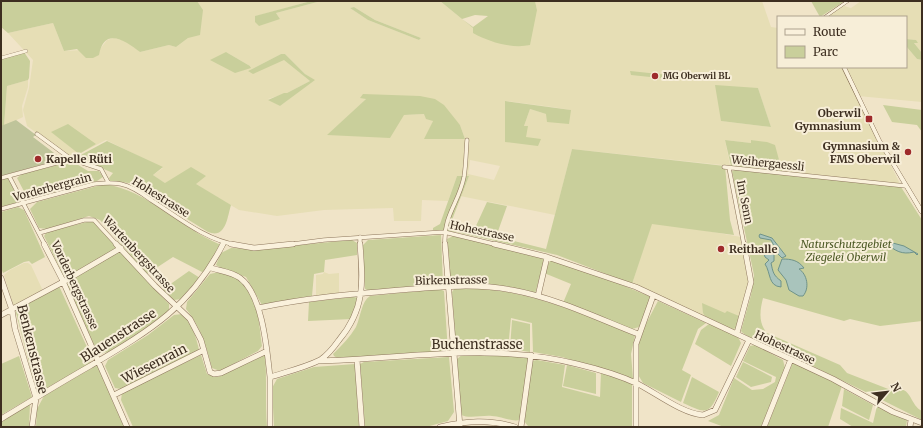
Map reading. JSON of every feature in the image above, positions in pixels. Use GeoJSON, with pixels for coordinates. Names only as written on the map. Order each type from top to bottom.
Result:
{"type":"FeatureCollection","features":[{"type":"Feature","properties":{"kind":"street"},"geometry":{"type":"LineString","coordinates":[[826,16],[848,1]]}},
{"type":"Feature","properties":{"kind":"street"},"geometry":{"type":"LineString","coordinates":[[1,57],[26,51]]}},
{"type":"Feature","properties":{"kind":"street"},"geometry":{"type":"LineString","coordinates":[[844,68],[879,140],[922,212]]}},
{"type":"Feature","properties":{"kind":"street"},"geometry":{"type":"LineString","coordinates":[[37,134],[71,159],[99,168],[109,182]]}},
{"type":"Feature","properties":{"kind":"street"},"geometry":{"type":"LineString","coordinates":[[459,425],[444,232],[448,216],[464,178],[467,140]]}},
{"type":"Feature","properties":{"kind":"street"},"geometry":{"type":"LineString","coordinates":[[1,178],[71,159]]}},
{"type":"Feature","properties":{"kind":"street","name":"Weihergaessli"},"geometry":{"type":"LineString","coordinates":[[727,167],[906,186]]}},
{"type":"Feature","properties":{"kind":"street","name":"Im Senn"},"geometry":{"type":"LineString","coordinates":[[727,167],[751,282],[737,333]]}},
{"type":"Feature","properties":{"kind":"street","name":"Vorderbergstrasse"},"geometry":{"type":"LineString","coordinates":[[9,176],[63,282],[127,427]]}},
{"type":"Feature","properties":{"kind":"street","name":"Hohestrasse"},"geometry":{"type":"LineString","coordinates":[[109,182],[123,184],[143,194],[190,225],[224,243],[259,247],[360,237],[444,232],[547,256],[608,276],[654,296],[737,333],[911,420],[922,423]]}},
{"type":"Feature","properties":{"kind":"street","name":"Vorderbergrain"},"geometry":{"type":"LineString","coordinates":[[1,209],[94,184],[109,182]]}},
{"type":"Feature","properties":{"kind":"street","name":"Wartenbergstrasse"},"geometry":{"type":"LineString","coordinates":[[39,233],[84,220],[94,220],[155,286],[190,319],[201,340],[210,372],[214,374],[221,373],[267,351]]}},
{"type":"Feature","properties":{"kind":"street"},"geometry":{"type":"LineString","coordinates":[[270,377],[318,361],[326,355],[350,330],[358,312],[362,294],[360,237]]}},
{"type":"Feature","properties":{"kind":"street","name":"Blauenstrasse"},"geometry":{"type":"LineString","coordinates":[[1,419],[148,331],[178,307],[195,288],[211,268],[224,243]]}},
{"type":"Feature","properties":{"kind":"street"},"geometry":{"type":"LineString","coordinates":[[1,315],[63,282],[121,248]]}},
{"type":"Feature","properties":{"kind":"street"},"geometry":{"type":"LineString","coordinates":[[538,296],[547,256]]}},
{"type":"Feature","properties":{"kind":"street"},"geometry":{"type":"LineString","coordinates":[[211,268],[241,278],[249,286],[258,308],[267,351],[270,377],[270,427]]}},
{"type":"Feature","properties":{"kind":"street","name":"Benkenstrasse"},"geometry":{"type":"LineString","coordinates":[[1,278],[12,310],[15,329],[36,398],[32,427]]}},
{"type":"Feature","properties":{"kind":"street","name":"Birkenstrasse"},"geometry":{"type":"LineString","coordinates":[[258,308],[283,302],[362,294],[448,287],[492,288],[538,296],[638,334]]}},
{"type":"Feature","properties":{"kind":"street"},"geometry":{"type":"LineString","coordinates":[[636,427],[635,356],[638,334],[654,296]]}},
{"type":"Feature","properties":{"kind":"street","name":"Buchenstrasse"},"geometry":{"type":"LineString","coordinates":[[318,361],[485,353],[530,355],[572,362],[635,383],[701,415],[712,413],[718,406],[749,340]]}},
{"type":"Feature","properties":{"kind":"street","name":"Wiesenrain"},"geometry":{"type":"LineString","coordinates":[[114,395],[204,350]]}},
{"type":"Feature","properties":{"kind":"street"},"geometry":{"type":"LineString","coordinates":[[522,427],[530,355]]}},
{"type":"Feature","properties":{"kind":"street"},"geometry":{"type":"LineString","coordinates":[[764,427],[791,359]]}},
{"type":"Feature","properties":{"kind":"street"},"geometry":{"type":"LineString","coordinates":[[357,360],[362,427]]}},
{"type":"Feature","properties":{"kind":"street"},"geometry":{"type":"LineString","coordinates":[[440,427],[490,420],[515,427]]}},
{"type":"Feature","properties":{"kind":"street"},"geometry":{"type":"LineString","coordinates":[[910,427],[911,420]]}},
{"type":"Feature","properties":{"kind":"shaded area"},"geometry":{"type":"Polygon","coordinates":[[[197,1],[311,1],[256,16],[280,19],[276,13],[321,1],[440,1],[473,28],[473,33],[537,10],[535,1],[762,1],[771,27],[777,28],[777,68],[843,68],[900,184],[572,149],[555,215],[460,196],[469,176],[457,176],[448,201],[422,200],[421,221],[394,221],[393,208],[324,210],[277,216],[239,210],[195,184],[165,183],[153,175],[163,168],[106,140],[71,158],[27,126],[23,110],[29,88],[33,60],[8,33],[53,23],[64,51],[100,49],[107,40],[114,38],[126,41],[140,52],[169,45],[176,47],[188,38],[197,1]],[[354,7],[350,8],[368,20],[419,40],[421,38],[375,20],[354,7]],[[226,52],[237,72],[251,67],[226,52]],[[281,54],[248,71],[284,59],[310,81],[287,93],[268,99],[280,106],[314,80],[305,74],[285,54],[281,54]],[[758,88],[721,121],[771,127],[758,88]],[[366,99],[328,135],[404,115],[425,114],[433,121],[425,139],[465,139],[460,125],[453,118],[366,99]],[[506,101],[526,137],[524,126],[530,109],[546,114],[571,110],[506,101]],[[725,140],[730,165],[770,144],[751,140],[751,143],[725,140]],[[470,160],[468,174],[494,180],[500,166],[470,160]]]}},
{"type":"Feature","properties":{"kind":"shaded area"},"geometry":{"type":"Polygon","coordinates":[[[861,1],[922,1],[922,53],[914,43],[916,40],[907,39],[907,16],[826,16],[841,5],[851,8],[861,1]]]}},
{"type":"Feature","properties":{"kind":"shaded area"},"geometry":{"type":"Polygon","coordinates":[[[907,47],[917,59],[922,60],[922,102],[858,96],[844,68],[907,68],[907,47]]]}},
{"type":"Feature","properties":{"kind":"shaded area"},"geometry":{"type":"Polygon","coordinates":[[[28,80],[28,87],[22,106],[23,117],[4,126],[7,86],[28,80]]]}},
{"type":"Feature","properties":{"kind":"shaded area"},"geometry":{"type":"Polygon","coordinates":[[[651,223],[741,237],[750,287],[737,333],[632,284],[651,223]]]}},
{"type":"Feature","properties":{"kind":"shaded area"},"geometry":{"type":"Polygon","coordinates":[[[24,263],[31,265],[43,291],[14,307],[4,275],[10,270],[24,263]]]}},
{"type":"Feature","properties":{"kind":"shaded area"},"geometry":{"type":"Polygon","coordinates":[[[324,272],[329,274],[339,273],[339,294],[316,297],[316,275],[323,274],[324,272]]]}},
{"type":"Feature","properties":{"kind":"green space"},"geometry":{"type":"Polygon","coordinates":[[[1,1],[197,1],[203,10],[200,35],[188,38],[176,47],[169,45],[140,52],[122,40],[110,38],[102,46],[99,55],[93,58],[86,58],[77,49],[64,51],[53,23],[8,33],[1,27],[1,1]]]}},
{"type":"Feature","properties":{"kind":"green space"},"geometry":{"type":"Polygon","coordinates":[[[311,1],[321,1],[276,13],[280,19],[259,26],[255,22],[255,16],[311,1]]]}},
{"type":"Feature","properties":{"kind":"green space"},"geometry":{"type":"Polygon","coordinates":[[[440,1],[535,1],[537,10],[530,45],[516,46],[501,44],[479,36],[473,33],[473,28],[440,1]],[[475,15],[462,19],[473,27],[488,16],[475,15]]]}},
{"type":"Feature","properties":{"kind":"green space"},"geometry":{"type":"Polygon","coordinates":[[[811,1],[845,1],[822,16],[819,16],[811,1]]]}},
{"type":"Feature","properties":{"kind":"green space"},"geometry":{"type":"Polygon","coordinates":[[[354,7],[375,20],[421,38],[419,40],[368,20],[350,8],[354,7]]]}},
{"type":"Feature","properties":{"kind":"green space"},"geometry":{"type":"Polygon","coordinates":[[[907,39],[916,40],[918,43],[914,43],[922,53],[922,60],[917,59],[907,47],[907,39]]]}},
{"type":"Feature","properties":{"kind":"green space"},"geometry":{"type":"Polygon","coordinates":[[[24,52],[30,61],[29,78],[28,80],[7,86],[4,126],[1,126],[1,59],[24,52]]]}},
{"type":"Feature","properties":{"kind":"green space"},"geometry":{"type":"Polygon","coordinates":[[[226,52],[251,68],[235,73],[210,60],[226,52]]]}},
{"type":"Feature","properties":{"kind":"green space"},"geometry":{"type":"Polygon","coordinates":[[[281,54],[285,54],[305,74],[315,80],[280,106],[268,100],[287,93],[310,81],[284,60],[253,74],[248,71],[281,54]]]}},
{"type":"Feature","properties":{"kind":"green space","name":"MG Oberwil BL"},"geometry":{"type":"Polygon","coordinates":[[[630,71],[678,76],[679,80],[631,75],[630,71]]]}},
{"type":"Feature","properties":{"kind":"green space"},"geometry":{"type":"Polygon","coordinates":[[[715,85],[758,88],[771,127],[721,121],[715,85]]]}},
{"type":"Feature","properties":{"kind":"green space"},"geometry":{"type":"Polygon","coordinates":[[[363,94],[420,96],[435,99],[444,105],[460,125],[465,139],[424,139],[433,121],[426,119],[424,114],[404,115],[390,138],[327,135],[366,99],[360,98],[363,94]]]}},
{"type":"Feature","properties":{"kind":"green space"},"geometry":{"type":"Polygon","coordinates":[[[505,101],[571,110],[569,124],[547,122],[546,114],[530,109],[524,126],[528,126],[526,137],[541,139],[538,146],[505,142],[505,101]]]}},
{"type":"Feature","properties":{"kind":"green space"},"geometry":{"type":"Polygon","coordinates":[[[883,105],[922,110],[922,132],[917,125],[892,122],[883,105]]]}},
{"type":"Feature","properties":{"kind":"green space"},"geometry":{"type":"Polygon","coordinates":[[[16,120],[36,135],[33,137],[62,159],[1,176],[1,126],[16,120]]]}},
{"type":"Feature","properties":{"kind":"green space"},"geometry":{"type":"Polygon","coordinates":[[[68,124],[96,144],[79,154],[51,132],[68,124]]]}},
{"type":"Feature","properties":{"kind":"green space"},"geometry":{"type":"Polygon","coordinates":[[[725,140],[751,143],[751,140],[767,142],[775,145],[782,171],[731,166],[725,140]]]}},
{"type":"Feature","properties":{"kind":"green space"},"geometry":{"type":"Polygon","coordinates":[[[107,141],[163,167],[153,175],[165,183],[191,167],[206,176],[196,184],[231,205],[225,226],[219,233],[208,232],[129,183],[110,181],[109,178],[113,173],[77,157],[107,141]]]}},
{"type":"Feature","properties":{"kind":"green space"},"geometry":{"type":"Polygon","coordinates":[[[572,149],[725,166],[730,220],[734,235],[652,224],[632,284],[557,255],[456,232],[433,230],[433,228],[440,224],[457,176],[469,176],[450,225],[546,249],[572,149]]]}},
{"type":"Feature","properties":{"kind":"green space"},"geometry":{"type":"Polygon","coordinates":[[[70,162],[75,163],[88,171],[99,171],[103,177],[97,181],[28,199],[17,178],[22,174],[70,162]]]}},
{"type":"Feature","properties":{"kind":"green space","name":"Naturschutzgebiet Ziegelei Oberwil"},"geometry":{"type":"Polygon","coordinates":[[[738,169],[901,187],[922,220],[922,321],[880,326],[850,319],[844,321],[763,298],[760,316],[762,325],[767,333],[840,365],[847,373],[896,392],[897,389],[906,391],[915,405],[922,411],[922,420],[792,356],[751,338],[741,331],[751,295],[754,275],[732,171],[738,169]]]}},
{"type":"Feature","properties":{"kind":"green space"},"geometry":{"type":"Polygon","coordinates":[[[8,177],[19,202],[1,207],[1,179],[8,177]]]}},
{"type":"Feature","properties":{"kind":"green space"},"geometry":{"type":"Polygon","coordinates":[[[105,184],[136,194],[206,238],[221,245],[204,273],[173,257],[147,274],[100,220],[89,216],[47,229],[39,228],[30,209],[37,202],[105,184]]]}},
{"type":"Feature","properties":{"kind":"green space"},"geometry":{"type":"Polygon","coordinates":[[[487,202],[507,206],[497,234],[475,228],[487,202]]]}},
{"type":"Feature","properties":{"kind":"green space"},"geometry":{"type":"Polygon","coordinates":[[[18,207],[24,210],[45,257],[32,264],[29,261],[24,262],[3,273],[1,268],[1,212],[18,207]]]}},
{"type":"Feature","properties":{"kind":"green space"},"geometry":{"type":"Polygon","coordinates":[[[91,221],[95,223],[118,248],[67,277],[64,276],[44,236],[47,232],[91,221]]]}},
{"type":"Feature","properties":{"kind":"green space"},"geometry":{"type":"Polygon","coordinates":[[[441,235],[443,284],[440,286],[370,291],[365,289],[363,245],[368,240],[441,235]]]}},
{"type":"Feature","properties":{"kind":"green space"},"geometry":{"type":"Polygon","coordinates":[[[453,236],[545,257],[535,294],[451,284],[447,239],[453,236]]]}},
{"type":"Feature","properties":{"kind":"green space"},"geometry":{"type":"Polygon","coordinates":[[[352,240],[357,243],[357,255],[325,260],[324,272],[314,274],[312,296],[262,305],[246,277],[216,265],[221,253],[231,248],[258,249],[352,240]]]}},
{"type":"Feature","properties":{"kind":"green space"},"geometry":{"type":"Polygon","coordinates":[[[119,251],[169,304],[169,310],[159,322],[108,352],[98,354],[67,284],[69,280],[119,251]]]}},
{"type":"Feature","properties":{"kind":"green space"},"geometry":{"type":"Polygon","coordinates":[[[550,261],[605,278],[651,297],[639,327],[632,329],[563,303],[571,284],[544,273],[550,261]]]}},
{"type":"Feature","properties":{"kind":"green space"},"geometry":{"type":"Polygon","coordinates":[[[189,271],[200,278],[182,299],[174,300],[162,290],[189,271]]]}},
{"type":"Feature","properties":{"kind":"green space"},"geometry":{"type":"Polygon","coordinates":[[[219,272],[239,280],[249,290],[253,297],[258,314],[262,346],[258,351],[220,371],[212,368],[205,344],[196,323],[186,309],[187,302],[210,274],[219,272]]]}},
{"type":"Feature","properties":{"kind":"green space"},"geometry":{"type":"Polygon","coordinates":[[[59,286],[92,358],[89,364],[45,389],[38,388],[33,378],[15,309],[59,286]]]}},
{"type":"Feature","properties":{"kind":"green space"},"geometry":{"type":"Polygon","coordinates":[[[455,288],[478,288],[525,296],[570,309],[635,336],[631,354],[633,379],[562,357],[533,352],[532,323],[511,318],[508,349],[458,350],[456,348],[452,292],[455,288]]]}},
{"type":"Feature","properties":{"kind":"green space"},"geometry":{"type":"Polygon","coordinates":[[[440,289],[444,291],[448,352],[337,358],[334,356],[333,354],[356,327],[363,306],[370,296],[440,289]]]}},
{"type":"Feature","properties":{"kind":"green space"},"geometry":{"type":"Polygon","coordinates":[[[353,297],[359,298],[352,319],[308,321],[309,302],[353,297]]]}},
{"type":"Feature","properties":{"kind":"green space"},"geometry":{"type":"Polygon","coordinates":[[[658,301],[706,323],[698,329],[682,370],[691,375],[681,402],[643,383],[637,373],[639,337],[658,301]]]}},
{"type":"Feature","properties":{"kind":"green space"},"geometry":{"type":"Polygon","coordinates":[[[702,303],[725,313],[727,311],[739,316],[737,328],[732,329],[705,316],[703,313],[702,303]]]}},
{"type":"Feature","properties":{"kind":"green space"},"geometry":{"type":"Polygon","coordinates":[[[182,314],[193,330],[199,350],[121,389],[115,388],[105,366],[108,360],[148,335],[174,315],[182,314]]]}},
{"type":"Feature","properties":{"kind":"green space"},"geometry":{"type":"Polygon","coordinates":[[[512,320],[530,324],[530,352],[510,349],[512,320]]]}},
{"type":"Feature","properties":{"kind":"green space"},"geometry":{"type":"Polygon","coordinates":[[[709,324],[738,337],[741,343],[731,366],[695,344],[701,330],[709,324]]]}},
{"type":"Feature","properties":{"kind":"green space"},"geometry":{"type":"Polygon","coordinates":[[[755,345],[783,360],[785,368],[761,427],[724,427],[708,421],[719,415],[734,378],[752,390],[763,389],[775,382],[776,377],[743,361],[750,346],[755,345]]]}},
{"type":"Feature","properties":{"kind":"green space"},"geometry":{"type":"Polygon","coordinates":[[[265,354],[267,427],[133,427],[121,400],[122,393],[201,355],[207,374],[218,377],[265,354]]]}},
{"type":"Feature","properties":{"kind":"green space"},"geometry":{"type":"Polygon","coordinates":[[[496,354],[529,356],[520,420],[496,416],[468,417],[461,415],[457,359],[462,355],[496,354]]]}},
{"type":"Feature","properties":{"kind":"green space"},"geometry":{"type":"Polygon","coordinates":[[[19,356],[32,397],[1,415],[1,364],[19,356]]]}},
{"type":"Feature","properties":{"kind":"green space"},"geometry":{"type":"Polygon","coordinates":[[[449,357],[454,412],[448,421],[426,427],[365,427],[360,364],[364,362],[449,357]]]}},
{"type":"Feature","properties":{"kind":"green space"},"geometry":{"type":"Polygon","coordinates":[[[537,360],[565,365],[562,387],[600,397],[601,372],[632,384],[632,427],[528,426],[524,421],[532,361],[537,360]]]}},
{"type":"Feature","properties":{"kind":"green space"},"geometry":{"type":"Polygon","coordinates":[[[743,362],[772,377],[771,382],[751,387],[736,377],[743,362]]]}},
{"type":"Feature","properties":{"kind":"green space"},"geometry":{"type":"Polygon","coordinates":[[[793,362],[842,386],[828,427],[767,427],[793,362]]]}},
{"type":"Feature","properties":{"kind":"green space"},"geometry":{"type":"Polygon","coordinates":[[[355,364],[359,427],[274,427],[272,388],[277,379],[314,367],[355,364]]]}},
{"type":"Feature","properties":{"kind":"green space"},"geometry":{"type":"Polygon","coordinates":[[[97,365],[124,427],[36,427],[37,409],[44,396],[97,365]]]}},
{"type":"Feature","properties":{"kind":"green space"},"geometry":{"type":"Polygon","coordinates":[[[567,365],[596,373],[596,394],[563,386],[567,365]]]}},
{"type":"Feature","properties":{"kind":"green space"},"geometry":{"type":"Polygon","coordinates":[[[692,377],[719,392],[709,409],[696,409],[683,403],[692,377]]]}},
{"type":"Feature","properties":{"kind":"green space"},"geometry":{"type":"Polygon","coordinates":[[[844,389],[873,405],[869,420],[842,406],[844,389]]]}},
{"type":"Feature","properties":{"kind":"green space"},"geometry":{"type":"Polygon","coordinates":[[[30,404],[29,427],[1,427],[1,422],[30,404]]]}},
{"type":"Feature","properties":{"kind":"green space"},"geometry":{"type":"Polygon","coordinates":[[[877,406],[907,420],[906,427],[853,427],[840,419],[841,408],[873,423],[877,406]]]}},
{"type":"Feature","properties":{"kind":"water"},"geometry":{"type":"Polygon","coordinates":[[[760,234],[772,238],[786,256],[782,258],[778,254],[771,240],[760,238],[760,234]]]}},
{"type":"Feature","properties":{"kind":"water"},"geometry":{"type":"Polygon","coordinates":[[[889,242],[904,246],[918,254],[917,255],[914,252],[899,252],[886,243],[889,242]]]}},
{"type":"Feature","properties":{"kind":"water"},"geometry":{"type":"Polygon","coordinates":[[[762,246],[768,246],[774,255],[774,261],[771,263],[775,275],[781,281],[781,287],[774,284],[770,278],[765,264],[769,260],[765,257],[762,246]]]}},
{"type":"Feature","properties":{"kind":"water"},"geometry":{"type":"Polygon","coordinates":[[[782,259],[794,260],[804,268],[799,269],[804,274],[807,281],[803,296],[799,296],[789,290],[786,280],[778,270],[782,259]]]}},
{"type":"Feature","properties":{"kind":"place","name":"MG Oberwil BL"},"geometry":{"type":"Point","coordinates":[655,76]}},
{"type":"Feature","properties":{"kind":"place","name":"Oberwil Gymnasium"},"geometry":{"type":"Point","coordinates":[869,119]}},
{"type":"Feature","properties":{"kind":"place","name":"Gymnasium & FMS Oberwil"},"geometry":{"type":"Point","coordinates":[908,152]}},
{"type":"Feature","properties":{"kind":"place","name":"Kapelle Rüti"},"geometry":{"type":"Point","coordinates":[38,159]}},
{"type":"Feature","properties":{"kind":"place","name":"Reithalle"},"geometry":{"type":"Point","coordinates":[721,249]}}]}
